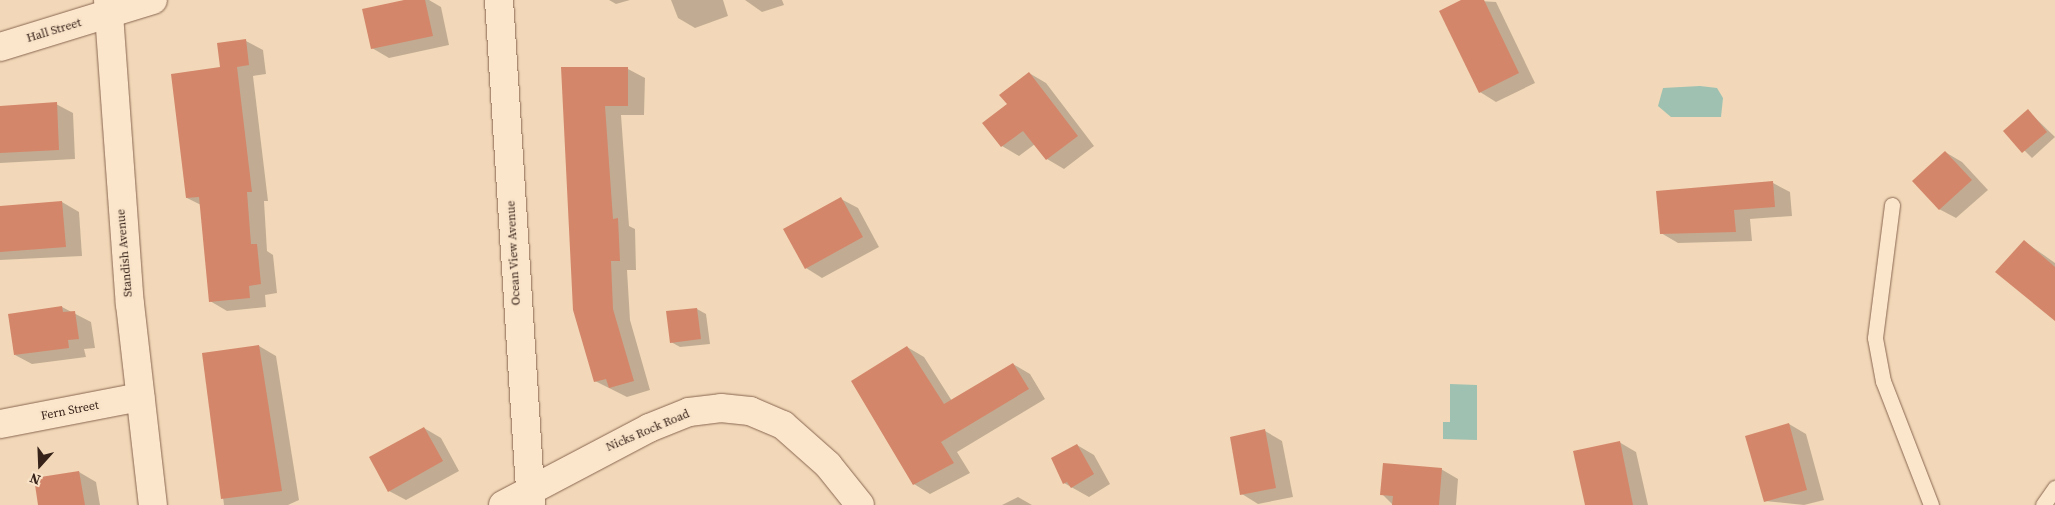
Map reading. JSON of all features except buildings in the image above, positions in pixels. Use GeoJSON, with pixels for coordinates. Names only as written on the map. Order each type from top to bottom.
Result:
{"type":"FeatureCollection","features":[{"type":"Feature","properties":{"kind":"street","name":"Hall Street"},"geometry":{"type":"LineString","coordinates":[[0,47],[108,7],[153,0]]}},
{"type":"Feature","properties":{"kind":"street","name":"Ocean View Avenue"},"geometry":{"type":"LineString","coordinates":[[499,0],[530,498]]}},
{"type":"Feature","properties":{"kind":"street","name":"Standish Avenue"},"geometry":{"type":"LineString","coordinates":[[108,7],[140,397],[154,505]]}},
{"type":"Feature","properties":{"kind":"street","name":"Fern Street"},"geometry":{"type":"LineString","coordinates":[[0,424],[140,397]]}},
{"type":"Feature","properties":{"kind":"street","name":"Nicks Rock Road"},"geometry":{"type":"LineString","coordinates":[[503,505],[530,498],[649,428],[689,412],[721,408],[750,411],[783,426],[828,465],[860,505]]}},
{"type":"Feature","properties":{"kind":"lane"},"geometry":{"type":"LineString","coordinates":[[1892,205],[1876,338],[1884,381],[1931,505]]}},
{"type":"Feature","properties":{"kind":"lane"},"geometry":{"type":"LineString","coordinates":[[2043,505],[2055,488]]}},
{"type":"Feature","properties":{"kind":"shaded area"},"geometry":{"type":"Polygon","coordinates":[[[1700,86],[1717,88],[1723,98],[1721,117],[1671,117],[1658,106],[1663,88],[1700,86]]]}},
{"type":"Feature","properties":{"kind":"shaded area"},"geometry":{"type":"Polygon","coordinates":[[[1450,384],[1477,385],[1477,440],[1443,439],[1443,422],[1450,422],[1450,384]]]}}]}
